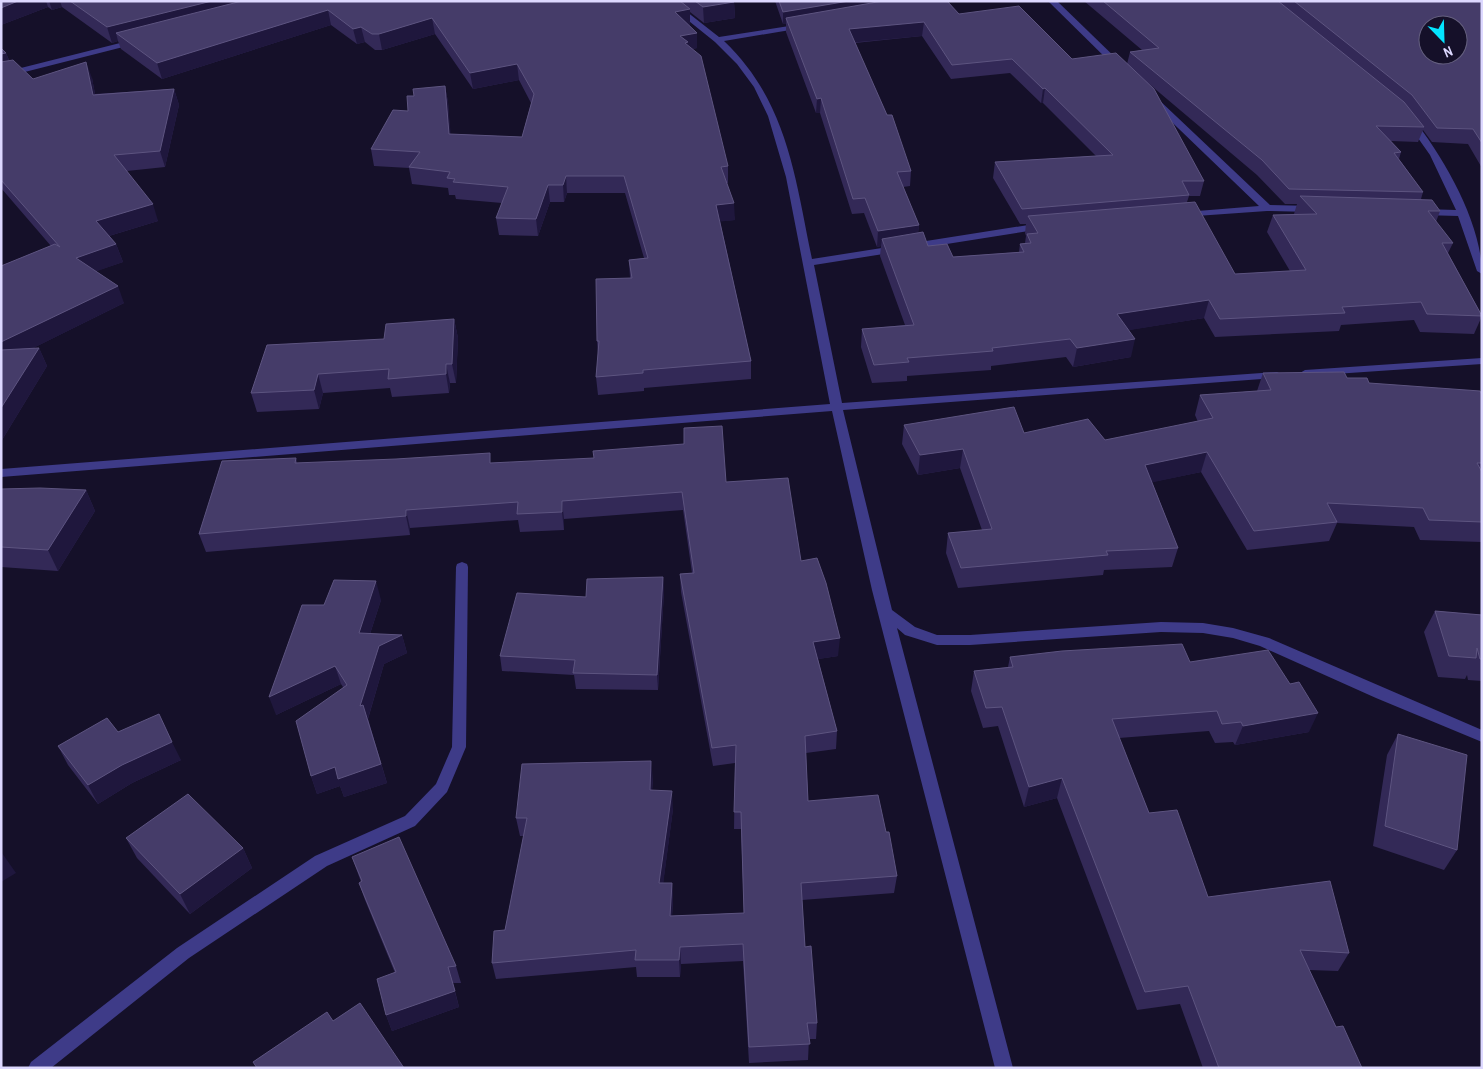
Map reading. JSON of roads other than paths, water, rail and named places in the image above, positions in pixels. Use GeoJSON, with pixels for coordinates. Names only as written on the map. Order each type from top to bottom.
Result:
{"type":"FeatureCollection","features":[{"type":"Feature","properties":{"kind":"street"},"geometry":{"type":"LineString","coordinates":[[668,1],[718,40],[740,63],[758,88],[777,126],[788,164],[809,263],[836,408],[879,590],[1004,1068]]}},
{"type":"Feature","properties":{"kind":"street"},"geometry":{"type":"LineString","coordinates":[[1052,1],[1123,70]]}},
{"type":"Feature","properties":{"kind":"street"},"geometry":{"type":"LineString","coordinates":[[718,40],[814,24]]}},
{"type":"Feature","properties":{"kind":"street"},"geometry":{"type":"LineString","coordinates":[[1,76],[148,38]]}},
{"type":"Feature","properties":{"kind":"street"},"geometry":{"type":"LineString","coordinates":[[1145,91],[1267,208]]}},
{"type":"Feature","properties":{"kind":"street"},"geometry":{"type":"LineString","coordinates":[[1403,114],[1423,135],[1444,169],[1463,213],[1482,270]]}},
{"type":"Feature","properties":{"kind":"street"},"geometry":{"type":"LineString","coordinates":[[1170,216],[1267,208],[1326,210]]}},
{"type":"Feature","properties":{"kind":"street"},"geometry":{"type":"LineString","coordinates":[[1414,212],[1463,213]]}},
{"type":"Feature","properties":{"kind":"street"},"geometry":{"type":"LineString","coordinates":[[809,263],[1054,225]]}},
{"type":"Feature","properties":{"kind":"street"},"geometry":{"type":"LineString","coordinates":[[1,473],[1482,360]]}},
{"type":"Feature","properties":{"kind":"street"},"geometry":{"type":"LineString","coordinates":[[37,1068],[183,953],[321,862],[410,821],[442,788],[459,747],[462,567]]}},
{"type":"Feature","properties":{"kind":"street"},"geometry":{"type":"LineString","coordinates":[[886,613],[910,631],[937,640],[970,640],[1160,627],[1203,628],[1233,633],[1264,642],[1424,713],[1482,736]]}}]}
